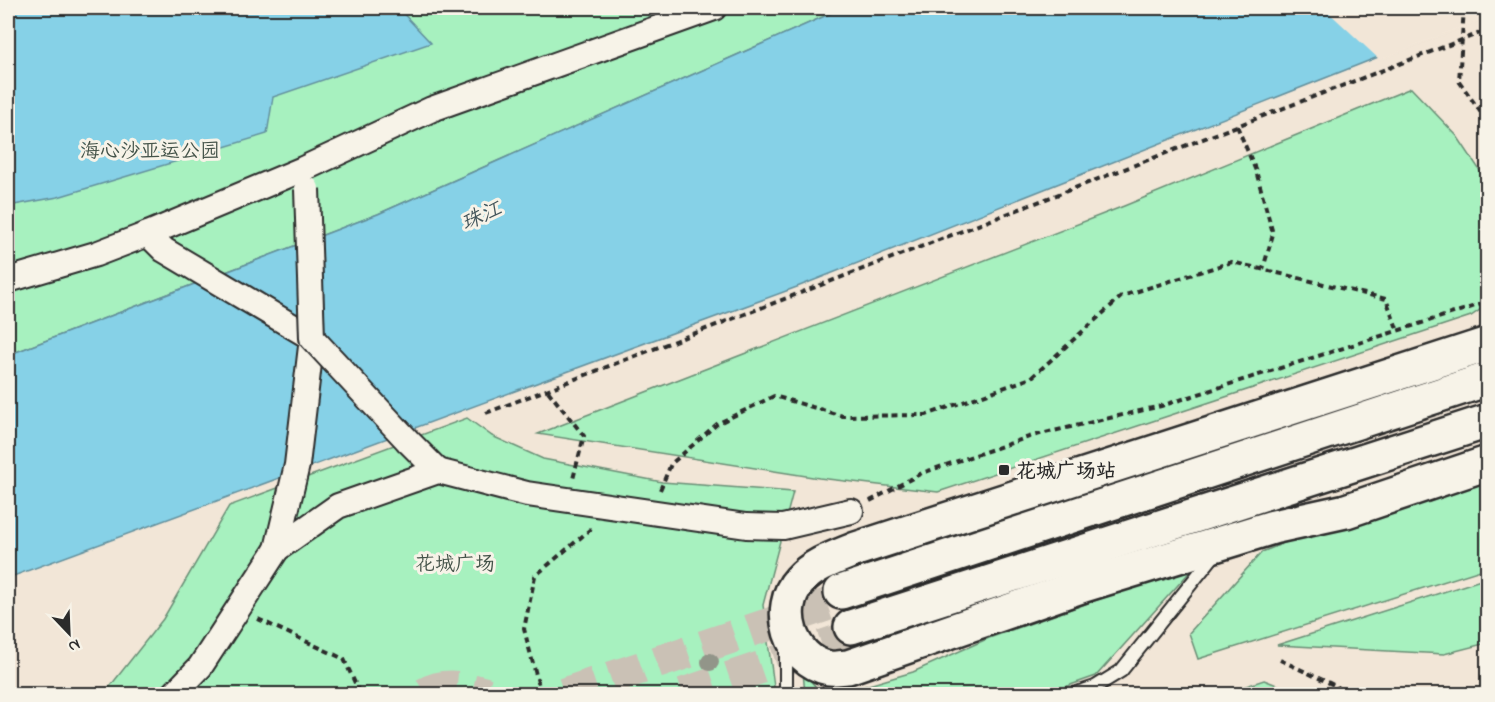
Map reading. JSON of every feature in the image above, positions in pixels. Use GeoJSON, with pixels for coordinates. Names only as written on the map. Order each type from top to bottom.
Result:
{"type":"FeatureCollection","features":[{"type":"Feature","properties":{"kind":"main road"},"geometry":{"type":"LineString","coordinates":[[1485,346],[856,549],[824,562],[798,581],[790,595],[787,624],[793,641],[815,662],[829,668],[848,667],[1025,605],[1283,524],[1346,511],[1488,463]]}},
{"type":"Feature","properties":{"kind":"main road"},"geometry":{"type":"LineString","coordinates":[[841,592],[1488,379]]}},
{"type":"Feature","properties":{"kind":"main road"},"geometry":{"type":"LineString","coordinates":[[851,627],[1488,421]]}},
{"type":"Feature","properties":{"kind":"street"},"geometry":{"type":"LineString","coordinates":[[8,280],[96,254],[156,242],[305,179],[432,109],[714,8]]}},
{"type":"Feature","properties":{"kind":"street"},"geometry":{"type":"LineString","coordinates":[[174,694],[200,667],[277,549],[297,465],[312,338],[305,179]]}},
{"type":"Feature","properties":{"kind":"street"},"geometry":{"type":"LineString","coordinates":[[156,242],[312,338],[438,471],[527,494],[746,526],[783,527],[851,511]]}},
{"type":"Feature","properties":{"kind":"street"},"geometry":{"type":"LineString","coordinates":[[277,549],[339,506],[438,471]]}},
{"type":"Feature","properties":{"kind":"lane"},"geometry":{"type":"LineString","coordinates":[[1074,694],[1095,687],[1121,670],[1224,542]]}},
{"type":"Feature","properties":{"kind":"lane"},"geometry":{"type":"LineString","coordinates":[[786,694],[787,624]]}},
{"type":"Feature","properties":{"kind":"path"},"geometry":{"type":"LineString","coordinates":[[1464,8],[1459,81],[1488,123]]}},
{"type":"Feature","properties":{"kind":"path"},"geometry":{"type":"LineString","coordinates":[[486,413],[1488,30]]}},
{"type":"Feature","properties":{"kind":"path"},"geometry":{"type":"LineString","coordinates":[[1236,126],[1256,171],[1273,234],[1263,269]]}},
{"type":"Feature","properties":{"kind":"path"},"geometry":{"type":"LineString","coordinates":[[651,513],[671,464],[717,424],[774,396],[843,416],[926,415],[1031,378],[1122,296],[1232,262],[1386,299],[1398,331]]}},
{"type":"Feature","properties":{"kind":"path"},"geometry":{"type":"LineString","coordinates":[[851,511],[922,473],[1032,435],[1161,406],[1488,302]]}},
{"type":"Feature","properties":{"kind":"path"},"geometry":{"type":"LineString","coordinates":[[548,391],[584,436],[576,465]]}},
{"type":"Feature","properties":{"kind":"path"},"geometry":{"type":"LineString","coordinates":[[541,694],[524,629],[535,576],[615,508]]}},
{"type":"Feature","properties":{"kind":"path"},"geometry":{"type":"LineString","coordinates":[[238,610],[344,658],[360,694]]}},
{"type":"Feature","properties":{"kind":"path"},"geometry":{"type":"LineString","coordinates":[[1280,660],[1338,687],[1332,694]]}},
{"type":"Feature","properties":{"kind":"green space","name":"海心沙亚运公园"},"geometry":{"type":"Polygon","coordinates":[[[8,8],[843,8],[378,214],[8,355],[8,8]]]}},
{"type":"Feature","properties":{"kind":"green space"},"geometry":{"type":"Polygon","coordinates":[[[1411,88],[1457,136],[1479,169],[1487,189],[1487,305],[1471,316],[938,492],[819,478],[538,434],[1124,206],[1411,88]]]}},
{"type":"Feature","properties":{"kind":"green space","name":"花城广场"},"geometry":{"type":"Polygon","coordinates":[[[467,418],[492,436],[543,459],[662,482],[793,492],[763,605],[775,694],[104,694],[163,619],[229,506],[467,418]]]}},
{"type":"Feature","properties":{"kind":"green space"},"geometry":{"type":"Polygon","coordinates":[[[1487,480],[1487,568],[1198,659],[1189,633],[1262,552],[1284,543],[1487,480]]]}},
{"type":"Feature","properties":{"kind":"green space"},"geometry":{"type":"Polygon","coordinates":[[[1196,565],[1096,676],[1045,694],[838,694],[913,672],[989,638],[1196,565]]]}},
{"type":"Feature","properties":{"kind":"green space"},"geometry":{"type":"Polygon","coordinates":[[[1487,578],[1487,643],[1444,654],[1277,645],[1487,578]]]}},
{"type":"Feature","properties":{"kind":"green space"},"geometry":{"type":"Polygon","coordinates":[[[803,672],[815,686],[818,694],[805,694],[803,672]]]}},
{"type":"Feature","properties":{"kind":"green space"},"geometry":{"type":"Polygon","coordinates":[[[1264,680],[1300,694],[1222,694],[1264,680]]]}},
{"type":"Feature","properties":{"kind":"water"},"geometry":{"type":"Polygon","coordinates":[[[8,8],[398,8],[431,43],[273,97],[267,134],[58,197],[8,206],[8,8]]]}},
{"type":"Feature","properties":{"kind":"water","name":"珠江"},"geometry":{"type":"Polygon","coordinates":[[[843,8],[1487,8],[1487,14],[797,287],[8,578],[8,355],[378,214],[843,8]]]}},
{"type":"Feature","properties":{"kind":"pier"},"geometry":{"type":"Polygon","coordinates":[[[1324,8],[1487,8],[1488,17],[1380,60],[1324,8]]]}},
{"type":"Feature","properties":{"kind":"tunnel"},"geometry":{"type":"LineString","coordinates":[[564,694],[873,589]]}},
{"type":"Feature","properties":{"kind":"tunnel"},"geometry":{"type":"LineString","coordinates":[[683,694],[885,625]]}},
{"type":"Feature","properties":{"kind":"tunnel"},"geometry":{"type":"LineString","coordinates":[[425,694],[448,687],[487,694]]}},
{"type":"Feature","properties":{"kind":"place","name":"花城广场站"},"geometry":{"type":"Point","coordinates":[1004,470]}}]}
